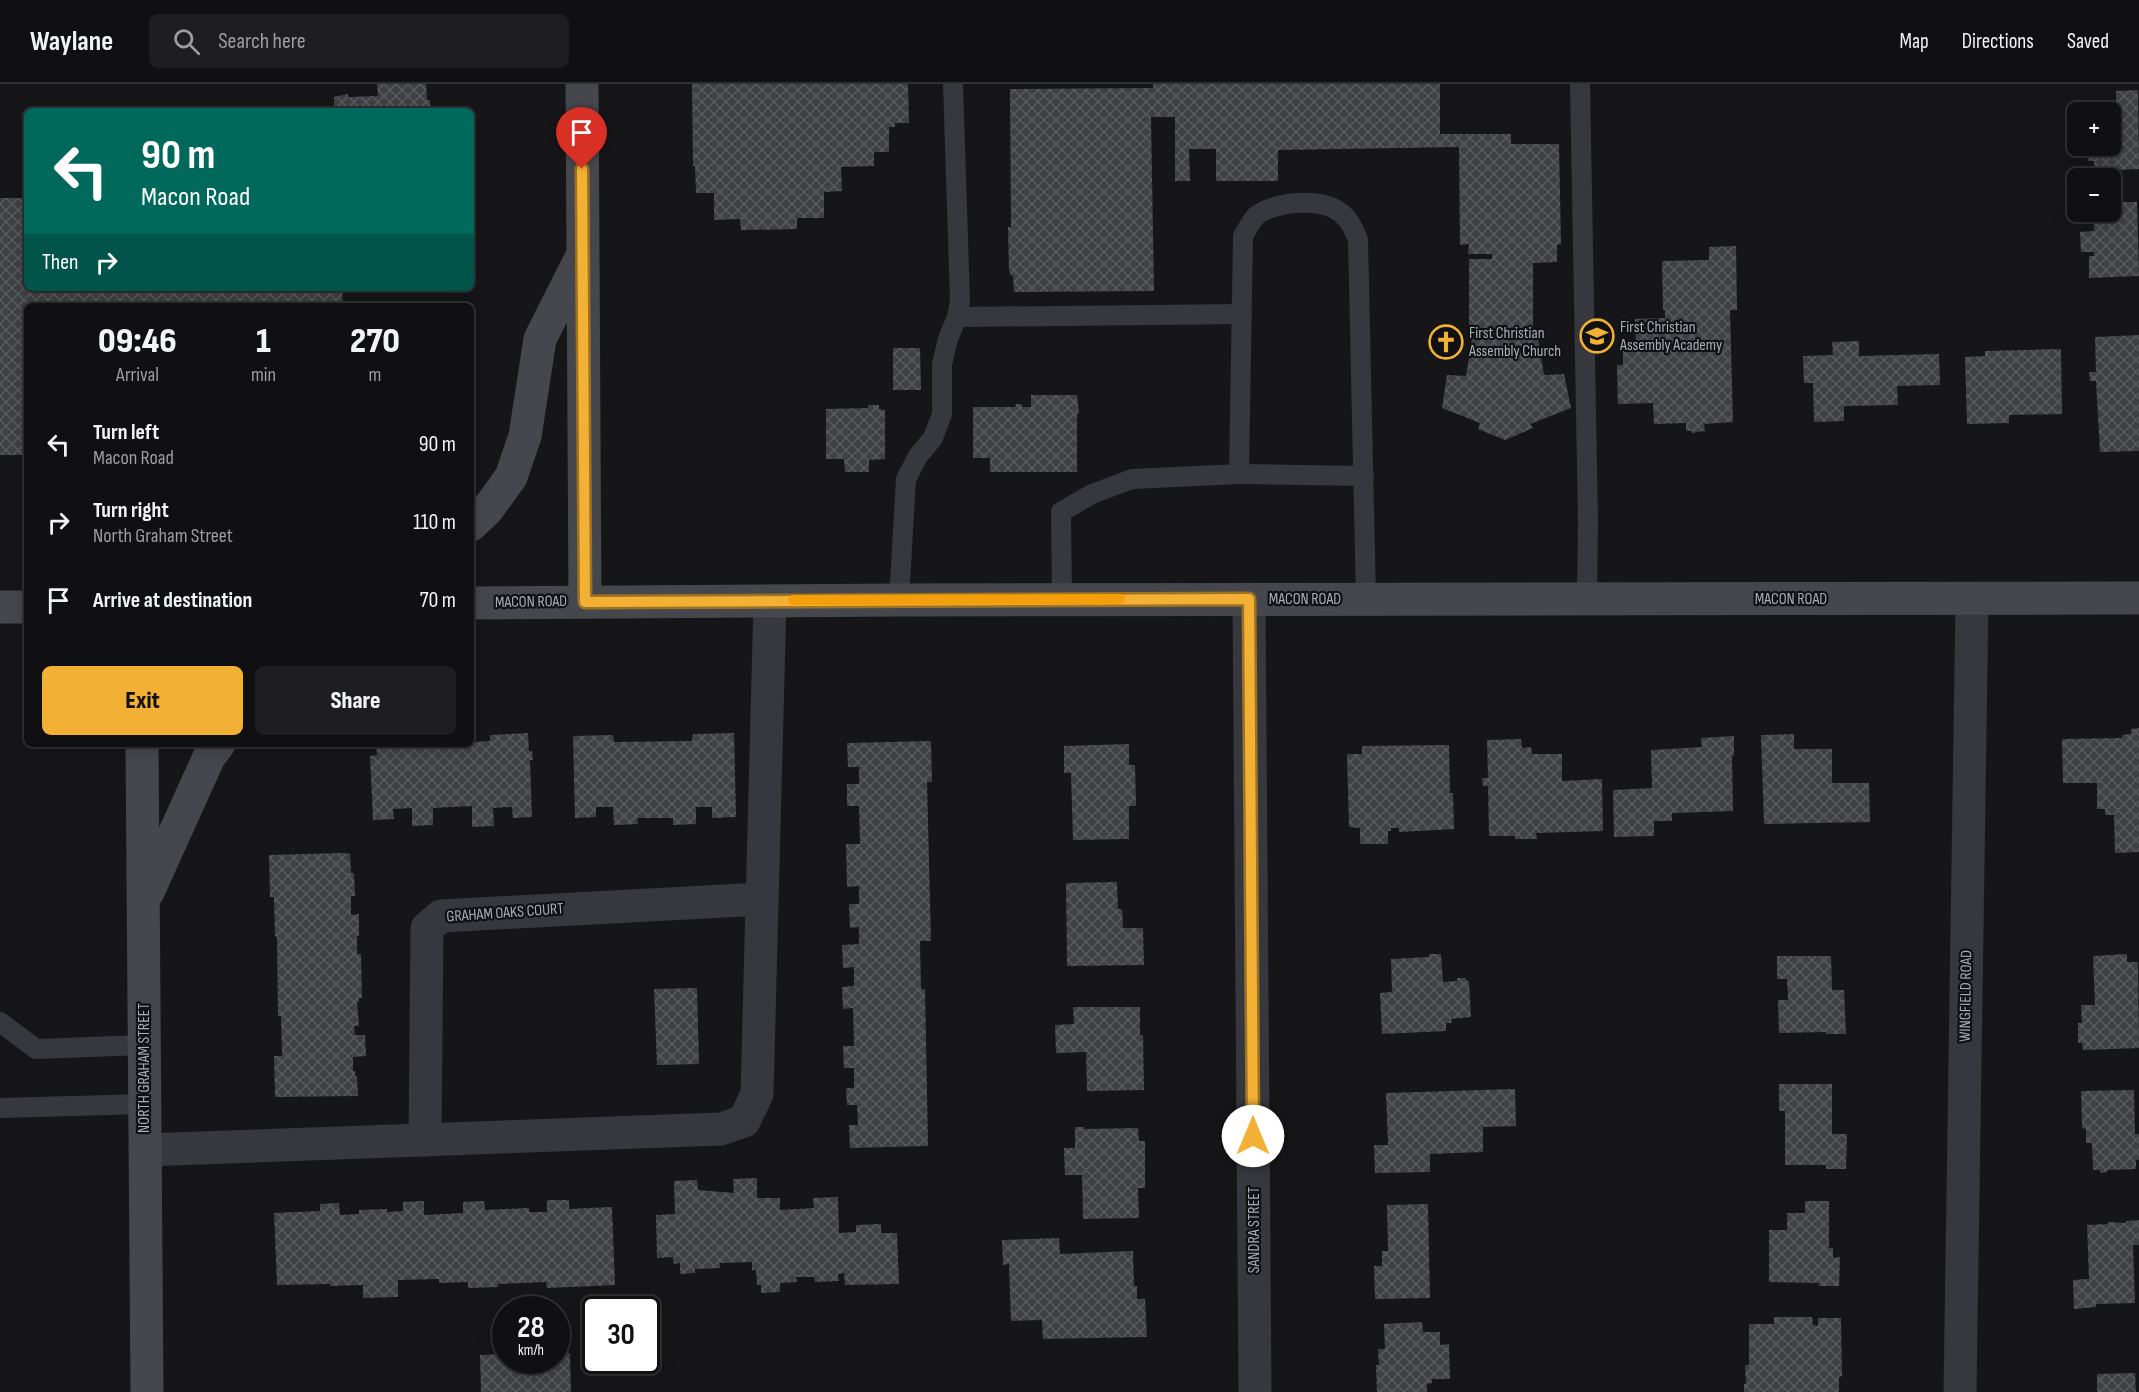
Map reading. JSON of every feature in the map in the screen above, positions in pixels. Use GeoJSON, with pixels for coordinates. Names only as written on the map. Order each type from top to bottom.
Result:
{"type":"FeatureCollection","features":[{"type":"Feature","properties":{"kind":"main road"},"geometry":{"type":"LineString","coordinates":[[582,84],[585,602]]}},
{"type":"Feature","properties":{"kind":"main road"},"geometry":{"type":"LineString","coordinates":[[474,522],[487,510],[511,477],[525,436],[540,339],[583,253]]}},
{"type":"Feature","properties":{"kind":"main road","name":"MACON ROAD"},"geometry":{"type":"LineString","coordinates":[[474,603],[770,600],[2139,598]]}},
{"type":"Feature","properties":{"kind":"main road"},"geometry":{"type":"LineString","coordinates":[[0,607],[24,607]]}},
{"type":"Feature","properties":{"kind":"main road","name":"NORTH GRAHAM STREET"},"geometry":{"type":"LineString","coordinates":[[142,747],[147,1392]]}},
{"type":"Feature","properties":{"kind":"main road"},"geometry":{"type":"LineString","coordinates":[[143,902],[209,757],[217,747]]}},
{"type":"Feature","properties":{"kind":"street","name":"SANDRA STREET"},"geometry":{"type":"LineString","coordinates":[[1249,599],[1255,1392]]}},
{"type":"Feature","properties":{"kind":"street"},"geometry":{"type":"LineString","coordinates":[[145,1150],[721,1130],[744,1121],[757,1094],[770,600]]}},
{"type":"Feature","properties":{"kind":"street","name":"WINGFIELD ROAD"},"geometry":{"type":"LineString","coordinates":[[1960,1392],[1972,600]]}},
{"type":"Feature","properties":{"kind":"street","name":"GRAHAM OAKS COURT"},"geometry":{"type":"LineString","coordinates":[[425,1140],[428,928],[441,916],[762,899]]}},
{"type":"Feature","properties":{"kind":"lane"},"geometry":{"type":"LineString","coordinates":[[899,600],[906,478],[918,456],[933,438],[942,414],[942,364],[960,301],[953,84]]}},
{"type":"Feature","properties":{"kind":"lane"},"geometry":{"type":"LineString","coordinates":[[1580,84],[1588,522],[1587,599]]}},
{"type":"Feature","properties":{"kind":"lane"},"geometry":{"type":"LineString","coordinates":[[1239,474],[1243,236],[1256,217],[1275,206],[1294,203],[1318,204],[1339,211],[1351,224],[1358,240],[1366,599]]}},
{"type":"Feature","properties":{"kind":"lane"},"geometry":{"type":"LineString","coordinates":[[957,317],[1242,314]]}},
{"type":"Feature","properties":{"kind":"lane"},"geometry":{"type":"LineString","coordinates":[[1062,600],[1061,512],[1092,494],[1132,479],[1239,474],[1364,476]]}},
{"type":"Feature","properties":{"kind":"lane"},"geometry":{"type":"LineString","coordinates":[[0,1022],[36,1049],[144,1045]]}},
{"type":"Feature","properties":{"kind":"lane"},"geometry":{"type":"LineString","coordinates":[[0,1108],[144,1104]]}},
{"type":"Feature","properties":{"kind":"building"},"geometry":{"type":"Polygon","coordinates":[[[377,84],[426,84],[427,100],[430,100],[431,108],[334,108],[334,97],[348,94],[348,97],[378,96],[377,84]]]}},
{"type":"Feature","properties":{"kind":"building"},"geometry":{"type":"Polygon","coordinates":[[[692,84],[908,84],[909,123],[895,123],[895,127],[889,127],[889,152],[874,152],[874,166],[841,167],[842,191],[824,192],[824,218],[797,218],[797,229],[741,230],[740,219],[714,220],[714,193],[696,193],[695,166],[693,166],[692,84]]]}},
{"type":"Feature","properties":{"kind":"building"},"geometry":{"type":"Polygon","coordinates":[[[1153,84],[1440,84],[1440,134],[1511,134],[1511,144],[1559,144],[1561,244],[1557,245],[1557,262],[1533,263],[1533,338],[1538,338],[1544,375],[1564,374],[1571,408],[1530,424],[1533,428],[1505,440],[1478,429],[1480,423],[1442,408],[1447,375],[1466,376],[1472,339],[1477,339],[1477,327],[1469,326],[1469,259],[1492,259],[1492,254],[1468,254],[1469,244],[1460,245],[1459,147],[1278,150],[1278,181],[1216,181],[1216,149],[1189,149],[1190,181],[1175,181],[1175,117],[1151,117],[1154,291],[1014,292],[1013,275],[1011,276],[1009,270],[1008,227],[1011,227],[1010,89],[1153,88],[1153,84]]]}},
{"type":"Feature","properties":{"kind":"building"},"geometry":{"type":"Polygon","coordinates":[[[2138,90],[2139,169],[2094,168],[2094,161],[2088,161],[2088,156],[2121,156],[2121,102],[2116,102],[2116,91],[2138,90]]]}},
{"type":"Feature","properties":{"kind":"building"},"geometry":{"type":"Polygon","coordinates":[[[0,198],[24,198],[24,291],[342,291],[343,303],[24,303],[24,455],[0,455],[0,198]]]}},
{"type":"Feature","properties":{"kind":"building"},"geometry":{"type":"Polygon","coordinates":[[[2121,202],[2137,202],[2139,276],[2089,278],[2089,256],[2094,256],[2094,252],[2081,252],[2080,232],[2094,231],[2093,222],[2121,222],[2121,202]]]}},
{"type":"Feature","properties":{"kind":"building"},"geometry":{"type":"Polygon","coordinates":[[[1736,246],[1737,310],[1730,310],[1733,422],[1704,424],[1705,431],[1692,433],[1692,431],[1686,431],[1686,423],[1654,424],[1653,403],[1618,404],[1617,365],[1623,365],[1623,346],[1636,346],[1635,319],[1665,318],[1662,261],[1709,260],[1709,247],[1736,246]]]}},
{"type":"Feature","properties":{"kind":"building"},"geometry":{"type":"Polygon","coordinates":[[[2139,335],[2139,451],[2100,452],[2096,381],[2090,381],[2089,372],[2096,372],[2095,337],[2139,335]]]}},
{"type":"Feature","properties":{"kind":"building"},"geometry":{"type":"Polygon","coordinates":[[[1859,341],[1859,356],[1939,354],[1940,385],[1897,386],[1898,405],[1844,406],[1844,421],[1814,422],[1813,383],[1804,383],[1803,356],[1833,355],[1832,342],[1859,341]]]}},
{"type":"Feature","properties":{"kind":"building"},"geometry":{"type":"Polygon","coordinates":[[[893,348],[920,348],[921,390],[893,390],[893,348]]]}},
{"type":"Feature","properties":{"kind":"building"},"geometry":{"type":"Polygon","coordinates":[[[2061,349],[2062,414],[2009,415],[2009,423],[1967,424],[1965,357],[1985,356],[1985,351],[2061,349]]]}},
{"type":"Feature","properties":{"kind":"building"},"geometry":{"type":"Polygon","coordinates":[[[1031,395],[1077,395],[1079,414],[1077,414],[1077,472],[990,472],[990,458],[973,458],[973,407],[1015,407],[1016,404],[1022,404],[1022,407],[1031,407],[1031,395]]]}},
{"type":"Feature","properties":{"kind":"building"},"geometry":{"type":"Polygon","coordinates":[[[868,405],[879,405],[879,409],[885,410],[885,459],[869,460],[869,472],[845,472],[844,459],[826,459],[826,409],[868,408],[868,405]]]}},
{"type":"Feature","properties":{"kind":"building"},"geometry":{"type":"Polygon","coordinates":[[[2139,728],[2139,852],[2115,853],[2114,815],[2105,815],[2105,809],[2097,809],[2097,783],[2063,783],[2062,739],[2122,738],[2122,735],[2131,734],[2131,729],[2139,728]]]}},
{"type":"Feature","properties":{"kind":"building"},"geometry":{"type":"Polygon","coordinates":[[[528,733],[529,751],[532,751],[533,760],[530,760],[532,817],[513,818],[512,807],[493,808],[494,826],[472,827],[472,806],[433,808],[433,825],[412,826],[412,808],[393,809],[394,819],[373,820],[370,756],[377,755],[376,747],[474,747],[474,742],[490,741],[490,735],[528,733]]]}},
{"type":"Feature","properties":{"kind":"building"},"geometry":{"type":"Polygon","coordinates":[[[734,733],[736,817],[712,818],[712,807],[696,807],[696,824],[673,825],[673,818],[637,818],[638,824],[614,825],[613,807],[596,807],[596,817],[575,818],[573,736],[613,735],[614,742],[692,741],[693,734],[734,733]]]}},
{"type":"Feature","properties":{"kind":"building"},"geometry":{"type":"Polygon","coordinates":[[[1794,734],[1794,749],[1832,749],[1832,783],[1869,783],[1870,822],[1764,824],[1761,735],[1794,734]]]}},
{"type":"Feature","properties":{"kind":"building"},"geometry":{"type":"Polygon","coordinates":[[[1734,736],[1733,811],[1672,813],[1672,821],[1654,821],[1654,836],[1614,837],[1613,790],[1652,788],[1651,750],[1702,747],[1701,738],[1734,736]]]}},
{"type":"Feature","properties":{"kind":"building"},"geometry":{"type":"Polygon","coordinates":[[[1521,739],[1522,748],[1531,747],[1532,754],[1562,754],[1562,781],[1602,779],[1603,831],[1536,833],[1537,839],[1489,836],[1488,786],[1483,786],[1482,778],[1488,778],[1487,740],[1521,739]]]}},
{"type":"Feature","properties":{"kind":"building"},"geometry":{"type":"Polygon","coordinates":[[[931,741],[932,782],[927,782],[931,941],[920,941],[921,989],[925,989],[928,1146],[850,1148],[849,1125],[858,1125],[857,1105],[847,1105],[846,1088],[854,1088],[854,1068],[844,1068],[843,1046],[854,1046],[853,1008],[843,1009],[842,987],[854,986],[854,967],[843,968],[842,945],[859,944],[859,927],[850,928],[849,904],[859,904],[859,886],[847,887],[846,844],[860,844],[859,806],[847,806],[847,784],[859,784],[859,767],[848,767],[847,743],[931,741]]]}},
{"type":"Feature","properties":{"kind":"building"},"geometry":{"type":"Polygon","coordinates":[[[1129,744],[1129,765],[1135,765],[1136,806],[1129,806],[1129,839],[1073,840],[1071,773],[1064,773],[1064,746],[1129,744]]]}},
{"type":"Feature","properties":{"kind":"building"},"geometry":{"type":"Polygon","coordinates":[[[1449,745],[1450,793],[1453,793],[1454,829],[1399,832],[1399,828],[1391,828],[1391,831],[1388,831],[1388,844],[1360,844],[1360,828],[1349,827],[1347,754],[1362,754],[1362,746],[1449,745]]]}},
{"type":"Feature","properties":{"kind":"building"},"geometry":{"type":"Polygon","coordinates":[[[350,854],[351,873],[354,873],[355,896],[351,896],[351,915],[359,914],[357,954],[361,954],[362,998],[359,998],[357,1002],[359,1026],[354,1026],[355,1035],[365,1035],[366,1056],[353,1057],[358,1096],[275,1097],[274,1056],[282,1056],[281,1016],[278,1016],[277,937],[275,936],[274,897],[270,897],[269,855],[350,854]]]}},
{"type":"Feature","properties":{"kind":"building"},"geometry":{"type":"Polygon","coordinates":[[[1117,882],[1118,909],[1122,909],[1123,928],[1143,928],[1144,965],[1067,966],[1066,883],[1117,882]]]}},
{"type":"Feature","properties":{"kind":"building"},"geometry":{"type":"Polygon","coordinates":[[[1429,954],[1441,954],[1443,982],[1457,981],[1457,978],[1466,978],[1466,981],[1469,981],[1471,1017],[1451,1019],[1452,1023],[1446,1023],[1446,1031],[1382,1034],[1380,993],[1392,992],[1391,959],[1429,957],[1429,954]]]}},
{"type":"Feature","properties":{"kind":"building"},"geometry":{"type":"Polygon","coordinates":[[[2127,954],[2127,962],[2138,962],[2139,1048],[2083,1050],[2082,1043],[2078,1043],[2078,1023],[2082,1023],[2081,1005],[2095,1005],[2093,956],[2127,954]]]}},
{"type":"Feature","properties":{"kind":"building"},"geometry":{"type":"Polygon","coordinates":[[[1777,956],[1831,956],[1832,990],[1844,990],[1846,1034],[1779,1033],[1778,1000],[1788,1000],[1787,979],[1777,979],[1777,956]]]}},
{"type":"Feature","properties":{"kind":"building"},"geometry":{"type":"Polygon","coordinates":[[[697,988],[699,1064],[657,1065],[654,989],[697,988]]]}},
{"type":"Feature","properties":{"kind":"building"},"geometry":{"type":"Polygon","coordinates":[[[1073,1007],[1140,1007],[1144,1090],[1087,1091],[1086,1052],[1056,1053],[1055,1025],[1074,1024],[1073,1007]]]}},
{"type":"Feature","properties":{"kind":"building"},"geometry":{"type":"Polygon","coordinates":[[[1779,1084],[1832,1084],[1832,1134],[1847,1134],[1846,1169],[1826,1169],[1826,1165],[1785,1165],[1785,1111],[1779,1111],[1779,1084]]]}},
{"type":"Feature","properties":{"kind":"building"},"geometry":{"type":"Polygon","coordinates":[[[1515,1089],[1516,1126],[1483,1127],[1483,1152],[1430,1154],[1430,1172],[1375,1173],[1374,1145],[1388,1145],[1386,1093],[1515,1089]]]}},
{"type":"Feature","properties":{"kind":"building"},"geometry":{"type":"Polygon","coordinates":[[[2134,1090],[2135,1134],[2139,1134],[2139,1160],[2136,1160],[2136,1169],[2107,1170],[2107,1172],[2100,1173],[2100,1170],[2093,1170],[2092,1143],[2086,1143],[2086,1129],[2082,1128],[2081,1091],[2134,1090]]]}},
{"type":"Feature","properties":{"kind":"building"},"geometry":{"type":"Polygon","coordinates":[[[1075,1127],[1084,1127],[1084,1129],[1138,1128],[1139,1141],[1145,1141],[1145,1188],[1138,1188],[1139,1218],[1083,1219],[1082,1175],[1065,1175],[1064,1148],[1075,1148],[1075,1127]]]}},
{"type":"Feature","properties":{"kind":"building"},"geometry":{"type":"Polygon","coordinates":[[[757,1178],[757,1198],[780,1198],[780,1210],[814,1208],[813,1198],[838,1197],[839,1233],[856,1232],[856,1225],[881,1224],[881,1233],[897,1233],[899,1284],[845,1285],[844,1273],[838,1274],[839,1281],[815,1282],[814,1277],[796,1277],[797,1282],[780,1283],[780,1292],[761,1293],[761,1285],[757,1285],[756,1270],[752,1270],[752,1262],[720,1263],[720,1268],[695,1269],[695,1273],[680,1274],[680,1263],[674,1264],[673,1257],[657,1258],[656,1215],[675,1214],[674,1181],[697,1180],[698,1190],[734,1193],[733,1179],[757,1178]]]}},
{"type":"Feature","properties":{"kind":"building"},"geometry":{"type":"Polygon","coordinates":[[[547,1200],[569,1200],[569,1209],[612,1207],[615,1285],[547,1288],[546,1282],[468,1288],[468,1282],[439,1283],[439,1279],[398,1280],[398,1297],[363,1298],[363,1285],[277,1285],[274,1213],[320,1211],[320,1204],[339,1203],[340,1215],[359,1214],[359,1210],[403,1211],[403,1202],[424,1201],[424,1215],[463,1213],[463,1202],[484,1201],[485,1210],[529,1208],[529,1212],[547,1212],[547,1200]]]}},
{"type":"Feature","properties":{"kind":"building"},"geometry":{"type":"Polygon","coordinates":[[[1805,1201],[1829,1201],[1829,1248],[1833,1248],[1833,1258],[1840,1257],[1839,1286],[1819,1286],[1819,1283],[1769,1282],[1769,1230],[1787,1230],[1787,1213],[1805,1213],[1805,1201]]]}},
{"type":"Feature","properties":{"kind":"building"},"geometry":{"type":"Polygon","coordinates":[[[1428,1204],[1430,1298],[1375,1299],[1374,1266],[1382,1266],[1382,1251],[1388,1251],[1387,1205],[1428,1204]]]}},
{"type":"Feature","properties":{"kind":"building"},"geometry":{"type":"Polygon","coordinates":[[[2139,1220],[2139,1245],[2133,1245],[2135,1303],[2096,1304],[2096,1307],[2074,1309],[2073,1280],[2089,1279],[2087,1225],[2139,1220]]]}},
{"type":"Feature","properties":{"kind":"building"},"geometry":{"type":"Polygon","coordinates":[[[1059,1238],[1060,1254],[1133,1251],[1134,1286],[1137,1286],[1137,1299],[1145,1299],[1147,1337],[1043,1339],[1042,1320],[1011,1321],[1009,1264],[1003,1265],[1002,1240],[1059,1238]]]}},
{"type":"Feature","properties":{"kind":"building"},"geometry":{"type":"Polygon","coordinates":[[[1774,1317],[1812,1317],[1813,1325],[1818,1326],[1818,1318],[1841,1318],[1842,1376],[1839,1377],[1839,1392],[1744,1392],[1745,1365],[1749,1365],[1749,1324],[1774,1324],[1774,1317]]]}},
{"type":"Feature","properties":{"kind":"building"},"geometry":{"type":"Polygon","coordinates":[[[1422,1322],[1423,1332],[1440,1332],[1440,1345],[1449,1344],[1450,1379],[1432,1379],[1432,1383],[1427,1384],[1427,1392],[1377,1392],[1376,1365],[1379,1365],[1378,1349],[1385,1349],[1384,1324],[1422,1322]]]}},
{"type":"Feature","properties":{"kind":"building"},"geometry":{"type":"Polygon","coordinates":[[[570,1353],[571,1392],[481,1392],[480,1355],[492,1355],[492,1374],[570,1374],[570,1353]]]}},
{"type":"Feature","properties":{"kind":"building"},"geometry":{"type":"Polygon","coordinates":[[[2135,1373],[2136,1392],[2097,1392],[2097,1374],[2135,1373]]]}},
{"type":"Feature","properties":{"kind":"slow traffic"},"geometry":{"type":"LineString","coordinates":[[793,600],[1120,599]]}},
{"type":"Feature","properties":{"kind":"place","name":"First Christian Assembly Academy"},"geometry":{"type":"Point","coordinates":[1597,336]}},
{"type":"Feature","properties":{"kind":"place","name":"First Christian Assembly Church"},"geometry":{"type":"Point","coordinates":[1446,342]}},
{"type":"Feature","properties":{"kind":"route"},"geometry":{"type":"LineString","coordinates":[[582,169],[585,602],[1249,599],[1253,1136]]}}]}
